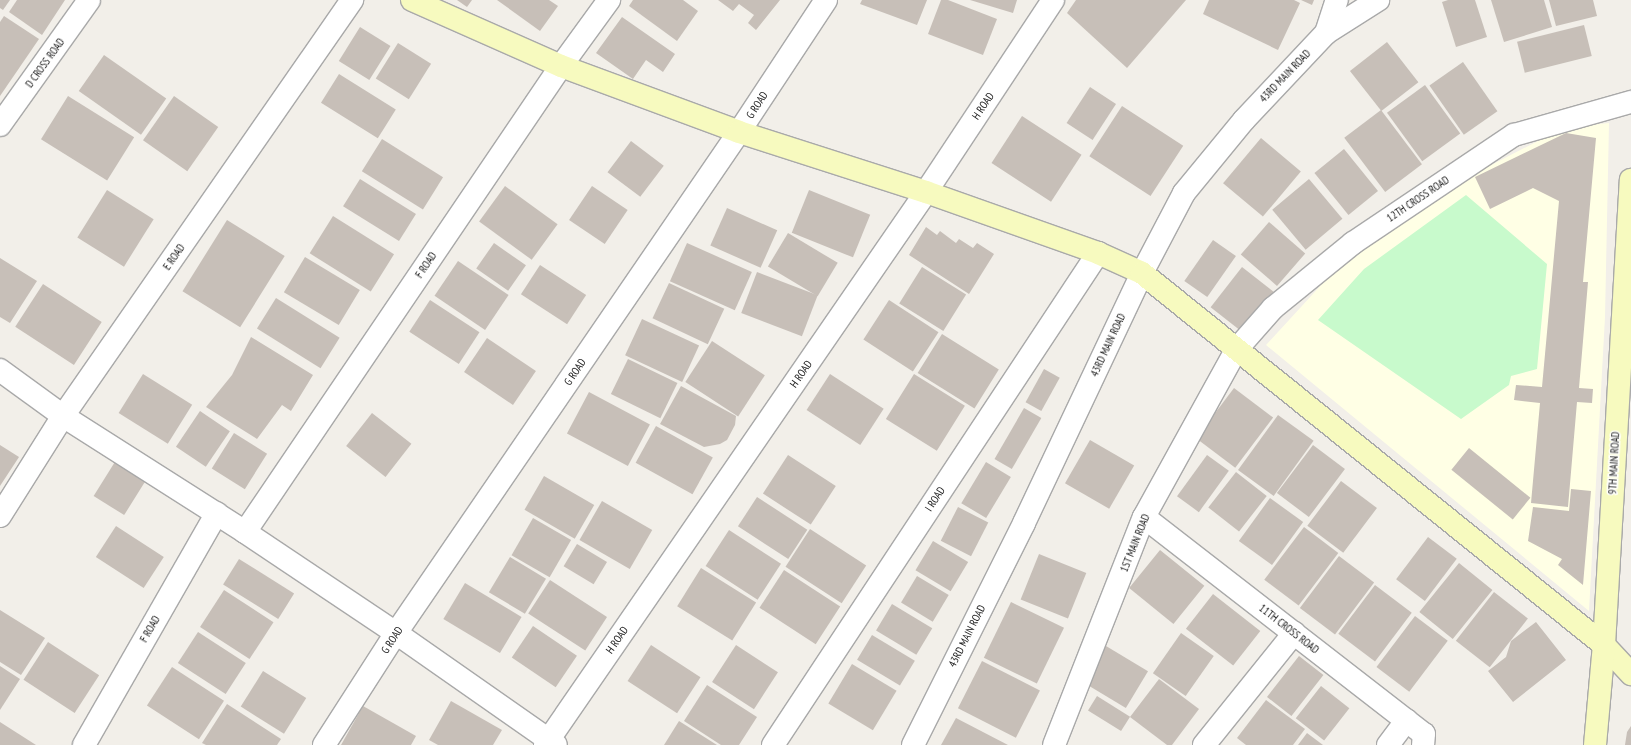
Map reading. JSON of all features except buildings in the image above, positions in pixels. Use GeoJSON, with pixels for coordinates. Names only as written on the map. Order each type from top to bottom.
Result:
{"type":"FeatureCollection","features":[{"type":"Feature","properties":{"kind":"street","name":"D CROSS ROAD"},"geometry":{"type":"LineString","coordinates":[[0,125],[89,0]]}},
{"type":"Feature","properties":{"kind":"street","name":"E ROAD"},"geometry":{"type":"LineString","coordinates":[[0,516],[63,416],[352,0]]}},
{"type":"Feature","properties":{"kind":"street"},"geometry":{"type":"LineString","coordinates":[[412,0],[561,66],[739,132],[926,192],[1098,253],[1142,273],[1604,645],[1631,674]]}},
{"type":"Feature","properties":{"kind":"street","name":"F ROAD"},"geometry":{"type":"LineString","coordinates":[[245,532],[561,66],[609,0]]}},
{"type":"Feature","properties":{"kind":"street","name":"G ROAD"},"geometry":{"type":"LineString","coordinates":[[324,745],[396,633],[739,132],[826,0]]}},
{"type":"Feature","properties":{"kind":"street","name":"H ROAD"},"geometry":{"type":"LineString","coordinates":[[550,744],[926,192],[1053,0]]}},
{"type":"Feature","properties":{"kind":"street"},"geometry":{"type":"LineString","coordinates":[[1326,33],[1337,0]]}},
{"type":"Feature","properties":{"kind":"street","name":"43RD MAIN ROAD"},"geometry":{"type":"LineString","coordinates":[[913,745],[1024,523],[1142,273],[1184,193],[1244,120],[1326,33],[1378,0]]}},
{"type":"Feature","properties":{"kind":"street","name":"12TH CROSS ROAD"},"geometry":{"type":"LineString","coordinates":[[1236,350],[1273,308],[1352,243],[1514,135],[1631,102]]}},
{"type":"Feature","properties":{"kind":"street","name":"9TH MAIN ROAD"},"geometry":{"type":"LineString","coordinates":[[1595,745],[1604,645],[1629,236],[1631,180]]}},
{"type":"Feature","properties":{"kind":"street","name":"I ROAD"},"geometry":{"type":"LineString","coordinates":[[773,745],[1098,253]]}},
{"type":"Feature","properties":{"kind":"street","name":"1ST MAIN ROAD"},"geometry":{"type":"LineString","coordinates":[[1054,745],[1144,517],[1236,350]]}},
{"type":"Feature","properties":{"kind":"street"},"geometry":{"type":"LineString","coordinates":[[0,370],[63,416],[245,532],[396,633],[550,744]]}},
{"type":"Feature","properties":{"kind":"street","name":"F ROAD"},"geometry":{"type":"LineString","coordinates":[[84,745],[217,514]]}},
{"type":"Feature","properties":{"kind":"street","name":"11TH CROSS ROAD"},"geometry":{"type":"LineString","coordinates":[[1144,517],[1407,720],[1424,734],[1423,745]]}},
{"type":"Feature","properties":{"kind":"street"},"geometry":{"type":"LineString","coordinates":[[1204,745],[1294,633]]}},
{"type":"Feature","properties":{"kind":"street"},"geometry":{"type":"LineString","coordinates":[[1388,745],[1407,720]]}},
{"type":"Feature","properties":{"kind":"shaded area"},"geometry":{"type":"Polygon","coordinates":[[[1609,123],[1605,317],[1589,611],[1266,345],[1323,283],[1355,255],[1388,230],[1472,175],[1563,128],[1609,123]]]}},
{"type":"Feature","properties":{"kind":"green space"},"geometry":{"type":"Polygon","coordinates":[[[1466,195],[1547,264],[1537,369],[1511,376],[1509,385],[1461,419],[1318,320],[1364,269],[1466,195]]]}}]}
